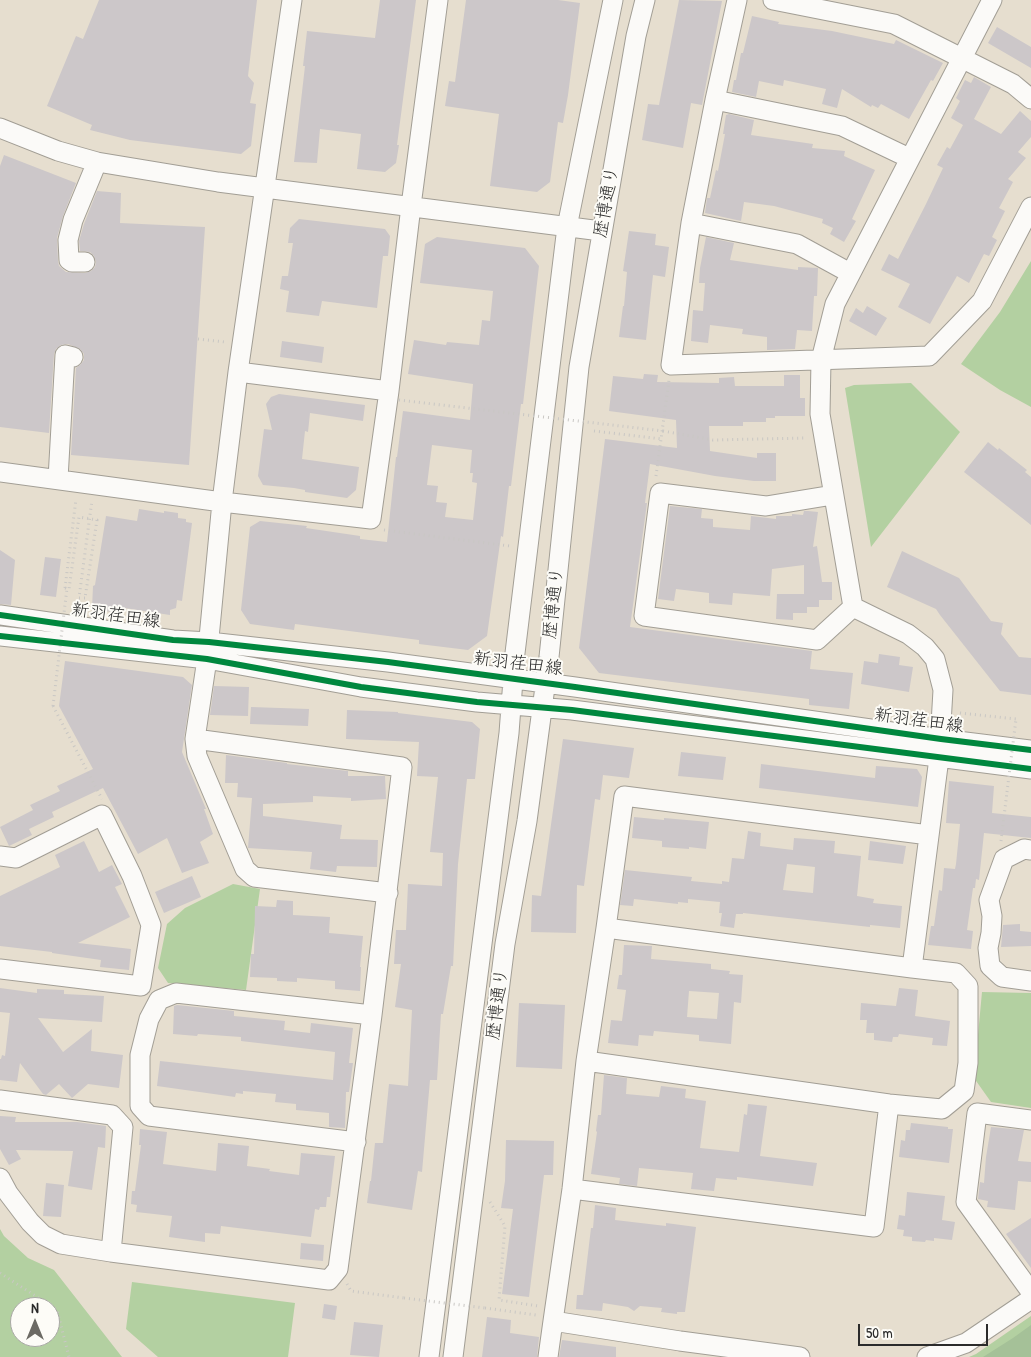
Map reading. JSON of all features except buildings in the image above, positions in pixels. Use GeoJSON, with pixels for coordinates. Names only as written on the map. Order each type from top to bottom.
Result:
{"type":"FeatureCollection","features":[{"type":"Feature","properties":{"kind":"street"},"geometry":{"type":"LineString","coordinates":[[292,0],[238,372],[222,502],[208,651],[195,739],[197,756],[245,869],[254,877],[388,893]]}},
{"type":"Feature","properties":{"kind":"street"},"geometry":{"type":"LineString","coordinates":[[0,472],[371,520],[394,396],[411,206],[438,0]]}},
{"type":"Feature","properties":{"kind":"street","name":"歴博通り"},"geometry":{"type":"LineString","coordinates":[[429,1357],[488,903],[567,227],[613,0]]}},
{"type":"Feature","properties":{"kind":"street","name":"歴博通り"},"geometry":{"type":"LineString","coordinates":[[453,1357],[505,944],[527,821],[542,707],[579,367],[636,36],[645,0]]}},
{"type":"Feature","properties":{"kind":"street"},"geometry":{"type":"LineString","coordinates":[[737,0],[691,223],[671,365],[929,356],[982,301],[1031,207]]}},
{"type":"Feature","properties":{"kind":"street"},"geometry":{"type":"LineString","coordinates":[[772,0],[894,24],[1013,84],[1031,99]]}},
{"type":"Feature","properties":{"kind":"street"},"geometry":{"type":"LineString","coordinates":[[853,607],[823,438],[820,414],[821,360],[835,304],[992,0]]}},
{"type":"Feature","properties":{"kind":"street"},"geometry":{"type":"LineString","coordinates":[[715,100],[842,126],[909,158]]}},
{"type":"Feature","properties":{"kind":"street"},"geometry":{"type":"LineString","coordinates":[[0,128],[58,151],[97,162],[218,182],[601,231]]}},
{"type":"Feature","properties":{"kind":"street"},"geometry":{"type":"LineString","coordinates":[[84,262],[72,262],[69,260],[68,240],[97,162]]}},
{"type":"Feature","properties":{"kind":"street"},"geometry":{"type":"LineString","coordinates":[[691,223],[797,244],[850,273]]}},
{"type":"Feature","properties":{"kind":"street"},"geometry":{"type":"LineString","coordinates":[[58,479],[64,355],[72,357]]}},
{"type":"Feature","properties":{"kind":"street"},"geometry":{"type":"LineString","coordinates":[[238,372],[394,396]]}},
{"type":"Feature","properties":{"kind":"street"},"geometry":{"type":"LineString","coordinates":[[833,495],[766,506],[660,493],[644,616],[817,640],[853,607]]}},
{"type":"Feature","properties":{"kind":"street"},"geometry":{"type":"LineString","coordinates":[[853,607],[908,634],[925,647],[935,659],[943,690],[940,748],[912,968]]}},
{"type":"Feature","properties":{"kind":"street","name":"新羽荏田線"},"geometry":{"type":"LineString","coordinates":[[0,615],[173,640],[208,651],[361,687],[511,705],[940,748],[1031,750]]}},
{"type":"Feature","properties":{"kind":"street","name":"新羽荏田線"},"geometry":{"type":"LineString","coordinates":[[0,636],[388,662],[545,683],[940,748],[1031,769]]}},
{"type":"Feature","properties":{"kind":"street"},"geometry":{"type":"LineString","coordinates":[[0,1178],[30,1222],[43,1235],[60,1244],[329,1280],[338,1269],[388,893],[402,767],[195,739]]}},
{"type":"Feature","properties":{"kind":"street"},"geometry":{"type":"LineString","coordinates":[[548,1357],[547,1313],[572,1189],[586,1061],[624,796],[929,835]]}},
{"type":"Feature","properties":{"kind":"street"},"geometry":{"type":"LineString","coordinates":[[0,856],[16,858],[102,815],[132,876],[151,925],[141,986],[0,969]]}},
{"type":"Feature","properties":{"kind":"street"},"geometry":{"type":"LineString","coordinates":[[1028,849],[1004,859],[990,900],[992,916],[988,948],[990,966],[1002,977],[1031,981]]}},
{"type":"Feature","properties":{"kind":"street"},"geometry":{"type":"LineString","coordinates":[[586,1061],[889,1104],[942,1109],[964,1091],[968,1063],[968,986],[956,974],[606,928]]}},
{"type":"Feature","properties":{"kind":"street"},"geometry":{"type":"LineString","coordinates":[[356,1142],[149,1116],[140,1106],[140,1055],[149,1019],[159,1000],[176,993],[372,1015]]}},
{"type":"Feature","properties":{"kind":"street"},"geometry":{"type":"LineString","coordinates":[[0,1100],[112,1115],[123,1127],[111,1252]]}},
{"type":"Feature","properties":{"kind":"street"},"geometry":{"type":"LineString","coordinates":[[572,1189],[874,1227],[889,1104]]}},
{"type":"Feature","properties":{"kind":"street"},"geometry":{"type":"LineString","coordinates":[[1031,1120],[977,1113],[966,1202],[1031,1292]]}},
{"type":"Feature","properties":{"kind":"street"},"geometry":{"type":"LineString","coordinates":[[927,1357],[966,1343],[1031,1299]]}},
{"type":"Feature","properties":{"kind":"street"},"geometry":{"type":"LineString","coordinates":[[547,1313],[679,1349],[800,1357]]}},
{"type":"Feature","properties":{"kind":"path"},"geometry":{"type":"LineString","coordinates":[[198,339],[226,342]]}},
{"type":"Feature","properties":{"kind":"path"},"geometry":{"type":"LineString","coordinates":[[660,493],[655,482],[671,365]]}},
{"type":"Feature","properties":{"kind":"path"},"geometry":{"type":"LineString","coordinates":[[394,396],[663,431],[713,440],[823,438]]}},
{"type":"Feature","properties":{"kind":"path"},"geometry":{"type":"LineString","coordinates":[[594,431],[662,439]]}},
{"type":"Feature","properties":{"kind":"path"},"geometry":{"type":"LineString","coordinates":[[77,493],[64,588],[67,588],[53,706],[106,808],[102,815]]}},
{"type":"Feature","properties":{"kind":"path"},"geometry":{"type":"LineString","coordinates":[[67,588],[70,589],[79,518],[88,519],[97,520],[85,598],[79,598],[88,534],[89,526],[90,518],[93,495]]}},
{"type":"Feature","properties":{"kind":"path"},"geometry":{"type":"LineString","coordinates":[[380,529],[510,546]]}},
{"type":"Feature","properties":{"kind":"path"},"geometry":{"type":"LineString","coordinates":[[960,706],[960,714],[1016,719],[1001,841],[1004,859]]}},
{"type":"Feature","properties":{"kind":"path"},"geometry":{"type":"LineString","coordinates":[[490,1202],[505,1226],[499,1300],[547,1313]]}},
{"type":"Feature","properties":{"kind":"path"},"geometry":{"type":"LineString","coordinates":[[338,1269],[350,1291],[541,1315],[547,1313]]}},
{"type":"Feature","properties":{"kind":"path"},"geometry":{"type":"LineString","coordinates":[[0,1273],[57,1310],[69,1357]]}},
{"type":"Feature","properties":{"kind":"green space"},"geometry":{"type":"Polygon","coordinates":[[[1031,261],[1031,407],[1000,390],[961,364],[1000,312],[1031,261]]]}},
{"type":"Feature","properties":{"kind":"green space"},"geometry":{"type":"Polygon","coordinates":[[[911,383],[960,432],[871,547],[845,388],[854,385],[911,383]]]}},
{"type":"Feature","properties":{"kind":"green space"},"geometry":{"type":"Polygon","coordinates":[[[233,884],[260,889],[246,990],[168,983],[158,968],[167,924],[185,908],[233,884]]]}},
{"type":"Feature","properties":{"kind":"green space"},"geometry":{"type":"Polygon","coordinates":[[[982,992],[1031,993],[1031,1108],[991,1102],[974,1078],[982,992]]]}},
{"type":"Feature","properties":{"kind":"green space"},"geometry":{"type":"Polygon","coordinates":[[[0,1229],[4,1236],[28,1258],[54,1270],[122,1357],[0,1357],[0,1229]]]}},
{"type":"Feature","properties":{"kind":"green space"},"geometry":{"type":"Polygon","coordinates":[[[132,1282],[295,1303],[288,1357],[158,1357],[126,1329],[132,1282]]]}},
{"type":"Feature","properties":{"kind":"green space"},"geometry":{"type":"Polygon","coordinates":[[[1031,1316],[1031,1357],[969,1357],[976,1354],[1031,1316]]]}},
{"type":"Feature","properties":{"kind":"green space"},"geometry":{"type":"Polygon","coordinates":[[[1031,1325],[1031,1357],[983,1357],[1013,1338],[1031,1325]]]}},
{"type":"Feature","properties":{"kind":"cycle path"},"geometry":{"type":"LineString","coordinates":[[0,615],[173,640],[209,642],[388,662],[1031,750]]}},
{"type":"Feature","properties":{"kind":"cycle path"},"geometry":{"type":"LineString","coordinates":[[0,636],[207,659],[361,687],[477,702],[572,710],[1031,769]]}}]}
